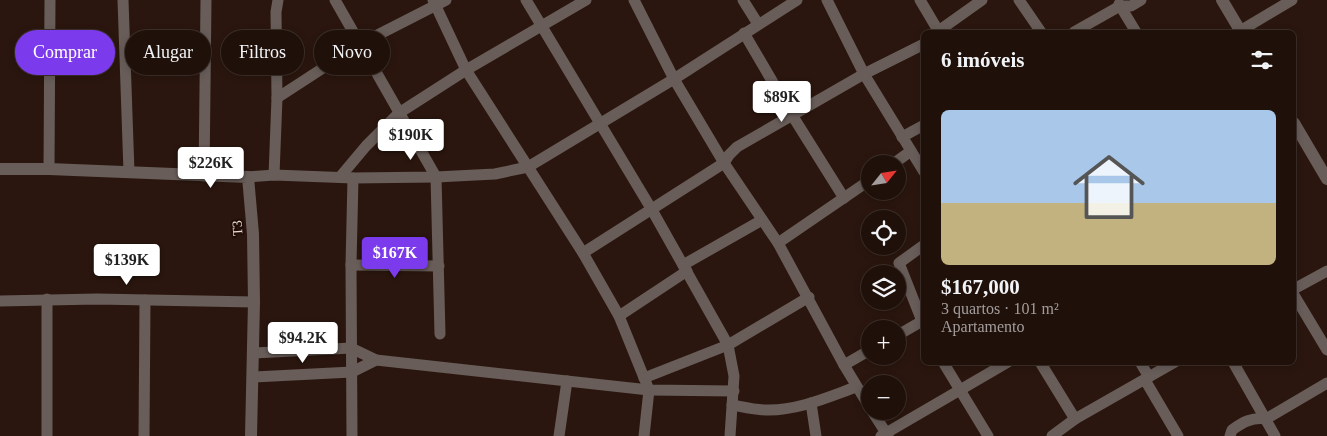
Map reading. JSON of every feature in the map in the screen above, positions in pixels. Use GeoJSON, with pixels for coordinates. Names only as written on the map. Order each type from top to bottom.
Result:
{"type":"FeatureCollection","features":[{"type":"Feature","properties":{"kind":"street"},"geometry":{"type":"LineString","coordinates":[[49,169],[50,0]]}},
{"type":"Feature","properties":{"kind":"street"},"geometry":{"type":"LineString","coordinates":[[123,0],[129,172]]}},
{"type":"Feature","properties":{"kind":"street"},"geometry":{"type":"LineString","coordinates":[[204,176],[206,0]]}},
{"type":"Feature","properties":{"kind":"street"},"geometry":{"type":"LineString","coordinates":[[274,175],[276,12],[278,0]]}},
{"type":"Feature","properties":{"kind":"street"},"geometry":{"type":"LineString","coordinates":[[335,0],[352,30]]}},
{"type":"Feature","properties":{"kind":"street"},"geometry":{"type":"LineString","coordinates":[[526,0],[652,210],[728,345],[732,357],[734,391],[730,436]]}},
{"type":"Feature","properties":{"kind":"street"},"geometry":{"type":"LineString","coordinates":[[340,177],[366,146],[399,113],[466,70],[586,0]]}},
{"type":"Feature","properties":{"kind":"street"},"geometry":{"type":"LineString","coordinates":[[634,0],[674,79],[724,163],[778,243],[861,394]]}},
{"type":"Feature","properties":{"kind":"street"},"geometry":{"type":"LineString","coordinates":[[743,0],[758,24]]}},
{"type":"Feature","properties":{"kind":"street"},"geometry":{"type":"LineString","coordinates":[[0,169],[49,169],[248,177],[274,175],[353,178],[436,177],[495,174],[528,167],[674,79],[797,0]]}},
{"type":"Feature","properties":{"kind":"street"},"geometry":{"type":"LineString","coordinates":[[827,0],[864,74],[921,167]]}},
{"type":"Feature","properties":{"kind":"street"},"geometry":{"type":"LineString","coordinates":[[920,0],[937,30]]}},
{"type":"Feature","properties":{"kind":"street"},"geometry":{"type":"LineString","coordinates":[[941,30],[982,0]]}},
{"type":"Feature","properties":{"kind":"street"},"geometry":{"type":"LineString","coordinates":[[1019,0],[1040,30]]}},
{"type":"Feature","properties":{"kind":"street"},"geometry":{"type":"LineString","coordinates":[[1077,30],[1119,3],[1131,6],[1140,0]]}},
{"type":"Feature","properties":{"kind":"street"},"geometry":{"type":"LineString","coordinates":[[1222,0],[1240,30]]}},
{"type":"Feature","properties":{"kind":"street"},"geometry":{"type":"LineString","coordinates":[[1244,30],[1292,0]]}},
{"type":"Feature","properties":{"kind":"street"},"geometry":{"type":"LineString","coordinates":[[386,30],[438,2],[466,70],[582,253],[618,316],[649,390],[644,436]]}},
{"type":"Feature","properties":{"kind":"street"},"geometry":{"type":"LineString","coordinates":[[1119,3],[1135,30]]}},
{"type":"Feature","properties":{"kind":"street"},"geometry":{"type":"LineString","coordinates":[[744,33],[844,198]]}},
{"type":"Feature","properties":{"kind":"street"},"geometry":{"type":"LineString","coordinates":[[582,253],[724,163],[729,154],[737,147],[864,74],[921,46]]}},
{"type":"Feature","properties":{"kind":"street"},"geometry":{"type":"LineString","coordinates":[[276,98],[314,74]]}},
{"type":"Feature","properties":{"kind":"street"},"geometry":{"type":"LineString","coordinates":[[378,75],[436,177],[440,334]]}},
{"type":"Feature","properties":{"kind":"street"},"geometry":{"type":"LineString","coordinates":[[1296,126],[1327,179]]}},
{"type":"Feature","properties":{"kind":"street"},"geometry":{"type":"LineString","coordinates":[[902,137],[921,128]]}},
{"type":"Feature","properties":{"kind":"street"},"geometry":{"type":"LineString","coordinates":[[905,155],[911,151]]}},
{"type":"Feature","properties":{"kind":"street","name":"T3"},"geometry":{"type":"LineString","coordinates":[[248,177],[253,234],[254,302],[251,436]]}},
{"type":"Feature","properties":{"kind":"street"},"geometry":{"type":"LineString","coordinates":[[352,436],[351,265],[353,178]]}},
{"type":"Feature","properties":{"kind":"street"},"geometry":{"type":"LineString","coordinates":[[778,243],[861,186]]}},
{"type":"Feature","properties":{"kind":"street"},"geometry":{"type":"LineString","coordinates":[[618,316],[685,268],[762,220]]}},
{"type":"Feature","properties":{"kind":"street"},"geometry":{"type":"LineString","coordinates":[[921,247],[899,263],[921,320]]}},
{"type":"Feature","properties":{"kind":"street"},"geometry":{"type":"LineString","coordinates":[[351,265],[438,266]]}},
{"type":"Feature","properties":{"kind":"street"},"geometry":{"type":"LineString","coordinates":[[1296,288],[1327,271]]}},
{"type":"Feature","properties":{"kind":"street"},"geometry":{"type":"LineString","coordinates":[[644,378],[728,345],[809,297]]}},
{"type":"Feature","properties":{"kind":"street"},"geometry":{"type":"LineString","coordinates":[[1296,298],[1327,350]]}},
{"type":"Feature","properties":{"kind":"street"},"geometry":{"type":"LineString","coordinates":[[0,302],[47,299],[254,302]]}},
{"type":"Feature","properties":{"kind":"street"},"geometry":{"type":"LineString","coordinates":[[47,299],[47,436]]}},
{"type":"Feature","properties":{"kind":"street"},"geometry":{"type":"LineString","coordinates":[[144,436],[145,300]]}},
{"type":"Feature","properties":{"kind":"street"},"geometry":{"type":"LineString","coordinates":[[906,331],[921,324]]}},
{"type":"Feature","properties":{"kind":"street"},"geometry":{"type":"LineString","coordinates":[[253,353],[351,348],[376,360],[649,390],[734,391]]}},
{"type":"Feature","properties":{"kind":"street"},"geometry":{"type":"LineString","coordinates":[[844,365],[861,355]]}},
{"type":"Feature","properties":{"kind":"street"},"geometry":{"type":"LineString","coordinates":[[253,377],[352,372],[376,360]]}},
{"type":"Feature","properties":{"kind":"street"},"geometry":{"type":"LineString","coordinates":[[945,365],[988,436]]}},
{"type":"Feature","properties":{"kind":"street"},"geometry":{"type":"LineString","coordinates":[[877,420],[885,435],[1003,365]]}},
{"type":"Feature","properties":{"kind":"street"},"geometry":{"type":"LineString","coordinates":[[1042,365],[1075,420]]}},
{"type":"Feature","properties":{"kind":"street"},"geometry":{"type":"LineString","coordinates":[[1141,365],[1178,436]]}},
{"type":"Feature","properties":{"kind":"street"},"geometry":{"type":"LineString","coordinates":[[1056,435],[1075,420],[1169,365]]}},
{"type":"Feature","properties":{"kind":"street"},"geometry":{"type":"LineString","coordinates":[[1235,365],[1275,436]]}},
{"type":"Feature","properties":{"kind":"street"},"geometry":{"type":"LineString","coordinates":[[559,436],[567,381]]}},
{"type":"Feature","properties":{"kind":"street"},"geometry":{"type":"LineString","coordinates":[[1230,436],[1232,430],[1248,420],[1256,418],[1266,420],[1327,383]]}},
{"type":"Feature","properties":{"kind":"street"},"geometry":{"type":"LineString","coordinates":[[732,406],[767,410],[811,403],[856,386]]}},
{"type":"Feature","properties":{"kind":"street"},"geometry":{"type":"LineString","coordinates":[[811,403],[816,436]]}}]}
